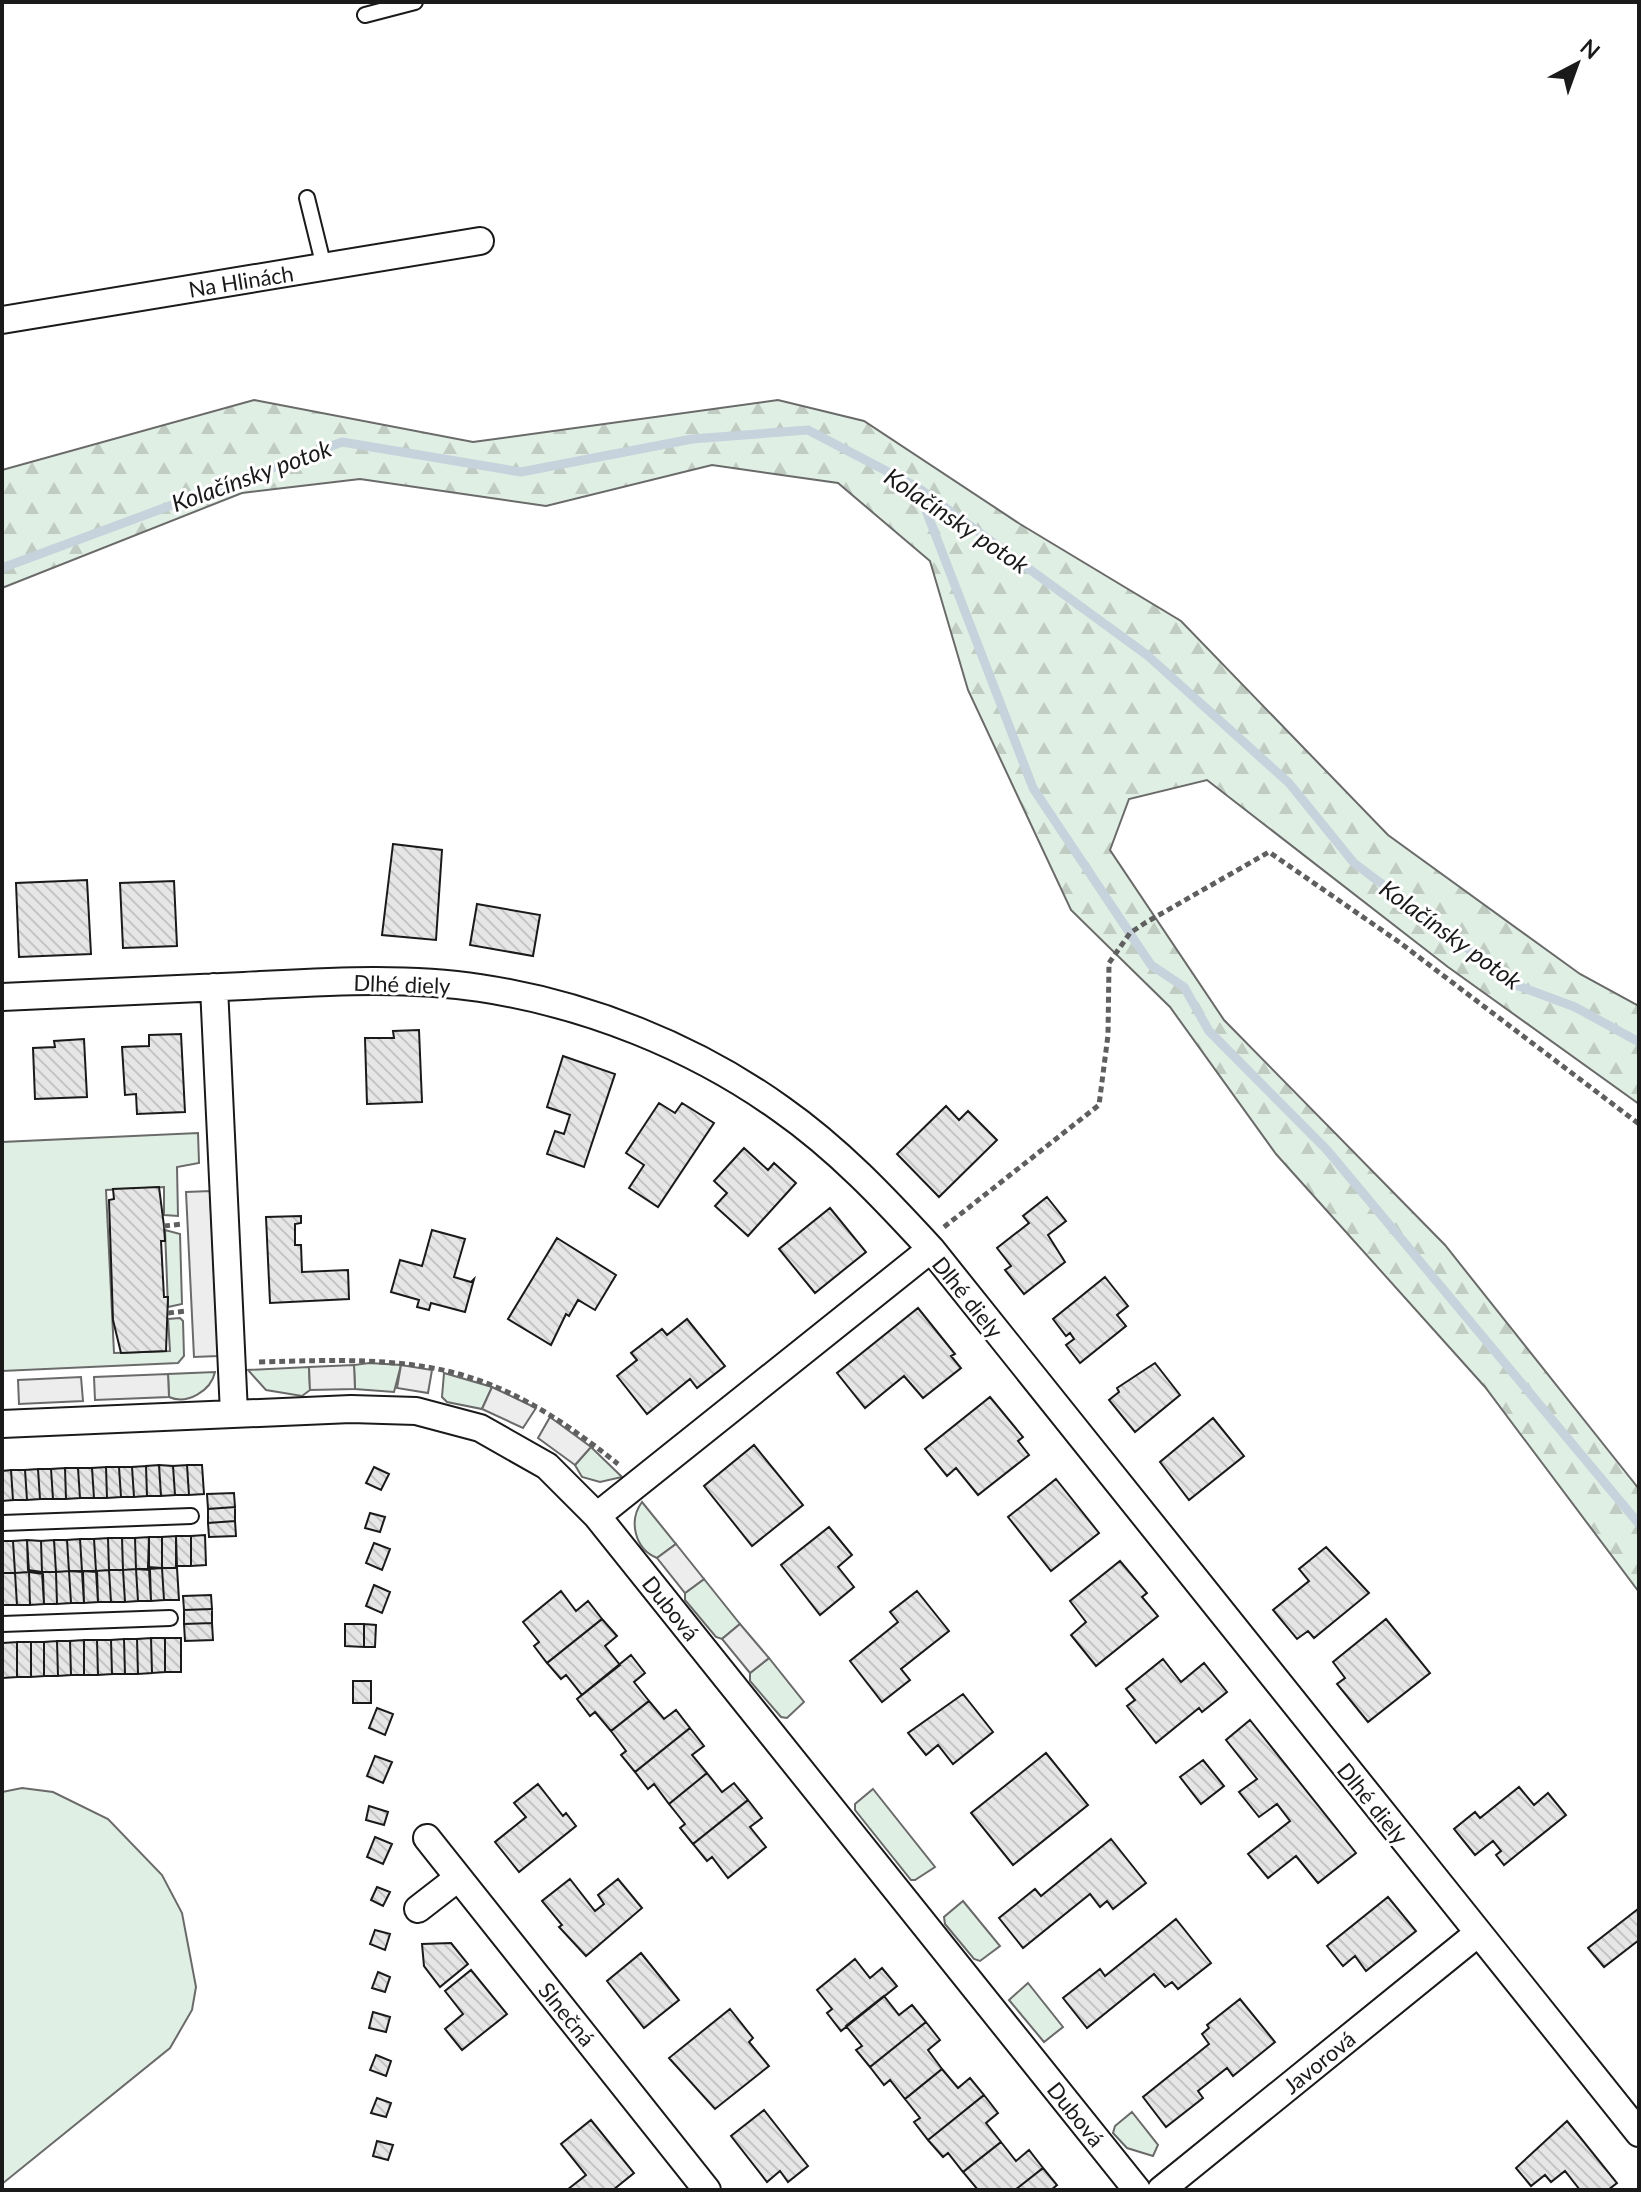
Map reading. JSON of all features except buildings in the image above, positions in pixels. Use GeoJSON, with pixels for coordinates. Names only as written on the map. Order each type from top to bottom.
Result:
{"type":"FeatureCollection","features":[{"type":"Feature","properties":{"kind":"street","name":"Na Hlinách"},"geometry":{"type":"LineString","coordinates":[[2,320],[480,241]]}},
{"type":"Feature","properties":{"kind":"street","name":"Dlhé diely"},"geometry":{"type":"LineString","coordinates":[[2,997],[343,981],[481,988],[589,1013],[702,1061],[780,1108],[870,1183],[928,1246],[1639,2133]]}},
{"type":"Feature","properties":{"kind":"street"},"geometry":{"type":"LineString","coordinates":[[214,987],[234,1413]]}},
{"type":"Feature","properties":{"kind":"street"},"geometry":{"type":"LineString","coordinates":[[597,1516],[928,1246]]}},
{"type":"Feature","properties":{"kind":"street","name":"Dubová"},"geometry":{"type":"LineString","coordinates":[[2,1424],[351,1409],[416,1411],[480,1428],[547,1466],[597,1516],[1137,2190]]}},
{"type":"Feature","properties":{"kind":"street","name":"Slnečná"},"geometry":{"type":"LineString","coordinates":[[427,1838],[707,2190]]}},
{"type":"Feature","properties":{"kind":"street"},"geometry":{"type":"LineString","coordinates":[[418,1909],[458,1878]]}},
{"type":"Feature","properties":{"kind":"street","name":"Javorová"},"geometry":{"type":"LineString","coordinates":[[1161,2190],[1477,1934]]}},
{"type":"Feature","properties":{"kind":"lane"},"geometry":{"type":"LineString","coordinates":[[365,15],[415,2]]}},
{"type":"Feature","properties":{"kind":"lane"},"geometry":{"type":"LineString","coordinates":[[307,198],[324,267]]}},
{"type":"Feature","properties":{"kind":"lane"},"geometry":{"type":"LineString","coordinates":[[2,1523],[191,1516]]}},
{"type":"Feature","properties":{"kind":"lane"},"geometry":{"type":"LineString","coordinates":[[2,1624],[170,1618]]}},
{"type":"Feature","properties":{"kind":"path"},"geometry":{"type":"LineString","coordinates":[[928,1246],[1099,1105],[1108,1035],[1109,963],[1130,933],[1269,852],[1411,951],[1639,1124]]}},
{"type":"Feature","properties":{"kind":"path"},"geometry":{"type":"LineString","coordinates":[[164,1226],[183,1224]]}},
{"type":"Feature","properties":{"kind":"path"},"geometry":{"type":"LineString","coordinates":[[168,1313],[187,1311]]}},
{"type":"Feature","properties":{"kind":"green space"},"geometry":{"type":"Polygon","coordinates":[[[254,400],[473,442],[778,400],[864,421],[1020,524],[1181,621],[1388,835],[1580,974],[1639,1006],[1639,1104],[1448,967],[1207,780],[1129,799],[1110,850],[1224,1020],[1445,1245],[1639,1489],[1639,1592],[1485,1387],[1276,1154],[1170,1007],[1071,910],[968,690],[930,561],[838,483],[712,465],[546,506],[360,479],[242,493],[2,588],[2,470],[254,400]]]}},
{"type":"Feature","properties":{"kind":"green space"},"geometry":{"type":"Polygon","coordinates":[[[198,1133],[199,1163],[177,1167],[178,1216],[164,1215],[164,1187],[106,1190],[114,1353],[170,1351],[168,1319],[180,1318],[183,1321],[184,1356],[178,1363],[2,1371],[2,1142],[198,1133]]]}},
{"type":"Feature","properties":{"kind":"green space"},"geometry":{"type":"Polygon","coordinates":[[[165,1230],[180,1234],[182,1304],[168,1307],[165,1230]]]}},
{"type":"Feature","properties":{"kind":"green space"},"geometry":{"type":"Polygon","coordinates":[[[354,1365],[401,1365],[394,1392],[355,1389],[354,1365]]]}},
{"type":"Feature","properties":{"kind":"green space"},"geometry":{"type":"Polygon","coordinates":[[[309,1367],[310,1390],[302,1396],[266,1390],[248,1370],[309,1367]]]}},
{"type":"Feature","properties":{"kind":"green space"},"geometry":{"type":"Polygon","coordinates":[[[215,1372],[209,1385],[197,1395],[183,1399],[169,1397],[168,1374],[215,1372]]]}},
{"type":"Feature","properties":{"kind":"green space"},"geometry":{"type":"Polygon","coordinates":[[[444,1373],[492,1387],[482,1409],[447,1402],[442,1397],[444,1373]]]}},
{"type":"Feature","properties":{"kind":"green space"},"geometry":{"type":"Polygon","coordinates":[[[591,1447],[622,1477],[600,1482],[582,1477],[575,1465],[591,1447]]]}},
{"type":"Feature","properties":{"kind":"green space"},"geometry":{"type":"Polygon","coordinates":[[[642,1502],[676,1544],[657,1558],[643,1548],[636,1534],[635,1518],[642,1502]]]}},
{"type":"Feature","properties":{"kind":"green space"},"geometry":{"type":"Polygon","coordinates":[[[704,1579],[740,1624],[722,1639],[716,1637],[685,1600],[685,1593],[704,1579]]]}},
{"type":"Feature","properties":{"kind":"green space"},"geometry":{"type":"Polygon","coordinates":[[[769,1658],[804,1702],[787,1718],[781,1717],[750,1681],[750,1673],[769,1658]]]}},
{"type":"Feature","properties":{"kind":"green space"},"geometry":{"type":"Polygon","coordinates":[[[22,1788],[53,1792],[108,1819],[162,1875],[182,1913],[196,1987],[192,2010],[170,2048],[2,2184],[2,1792],[22,1788]]]}},
{"type":"Feature","properties":{"kind":"green space"},"geometry":{"type":"Polygon","coordinates":[[[873,1789],[935,1867],[915,1880],[911,1880],[855,1810],[855,1804],[873,1789]]]}},
{"type":"Feature","properties":{"kind":"green space"},"geometry":{"type":"Polygon","coordinates":[[[963,1901],[1000,1946],[980,1961],[974,1959],[945,1924],[944,1917],[963,1901]]]}},
{"type":"Feature","properties":{"kind":"green space"},"geometry":{"type":"Polygon","coordinates":[[[1028,1983],[1063,2027],[1044,2042],[1009,2000],[1028,1983]]]}},
{"type":"Feature","properties":{"kind":"green space"},"geometry":{"type":"Polygon","coordinates":[[[1132,2112],[1158,2145],[1153,2156],[1127,2148],[1113,2133],[1115,2126],[1132,2112]]]}},
{"type":"Feature","properties":{"kind":"shaded area"},"geometry":{"type":"Polygon","coordinates":[[[210,1191],[218,1356],[194,1357],[186,1192],[210,1191]]]}},
{"type":"Feature","properties":{"kind":"shaded area"},"geometry":{"type":"Polygon","coordinates":[[[354,1365],[355,1389],[310,1390],[309,1367],[354,1365]]]}},
{"type":"Feature","properties":{"kind":"shaded area"},"geometry":{"type":"Polygon","coordinates":[[[401,1365],[432,1370],[428,1393],[397,1388],[401,1365]]]}},
{"type":"Feature","properties":{"kind":"shaded area"},"geometry":{"type":"Polygon","coordinates":[[[168,1374],[169,1397],[95,1400],[94,1377],[168,1374]]]}},
{"type":"Feature","properties":{"kind":"shaded area"},"geometry":{"type":"Polygon","coordinates":[[[81,1377],[83,1401],[19,1404],[18,1380],[81,1377]]]}},
{"type":"Feature","properties":{"kind":"shaded area"},"geometry":{"type":"Polygon","coordinates":[[[492,1387],[536,1408],[523,1428],[482,1409],[492,1387]]]}},
{"type":"Feature","properties":{"kind":"shaded area"},"geometry":{"type":"Polygon","coordinates":[[[550,1417],[591,1447],[575,1465],[538,1438],[550,1417]]]}},
{"type":"Feature","properties":{"kind":"shaded area"},"geometry":{"type":"Polygon","coordinates":[[[676,1544],[704,1579],[685,1593],[657,1558],[676,1544]]]}},
{"type":"Feature","properties":{"kind":"shaded area"},"geometry":{"type":"Polygon","coordinates":[[[740,1624],[769,1658],[750,1673],[722,1639],[740,1624]]]}},
{"type":"Feature","properties":{"kind":"waterway","name":"Kolačínsky potok"},"geometry":{"type":"LineString","coordinates":[[2,568],[342,442],[521,472],[692,439],[808,430],[917,487],[1147,655],[1289,783],[1354,863],[1516,985],[1575,1007],[1639,1042]]}},
{"type":"Feature","properties":{"kind":"waterway"},"geometry":{"type":"LineString","coordinates":[[917,487],[1033,788],[1151,965],[1184,987],[1209,1031],[1327,1150],[1639,1524]]}}]}
